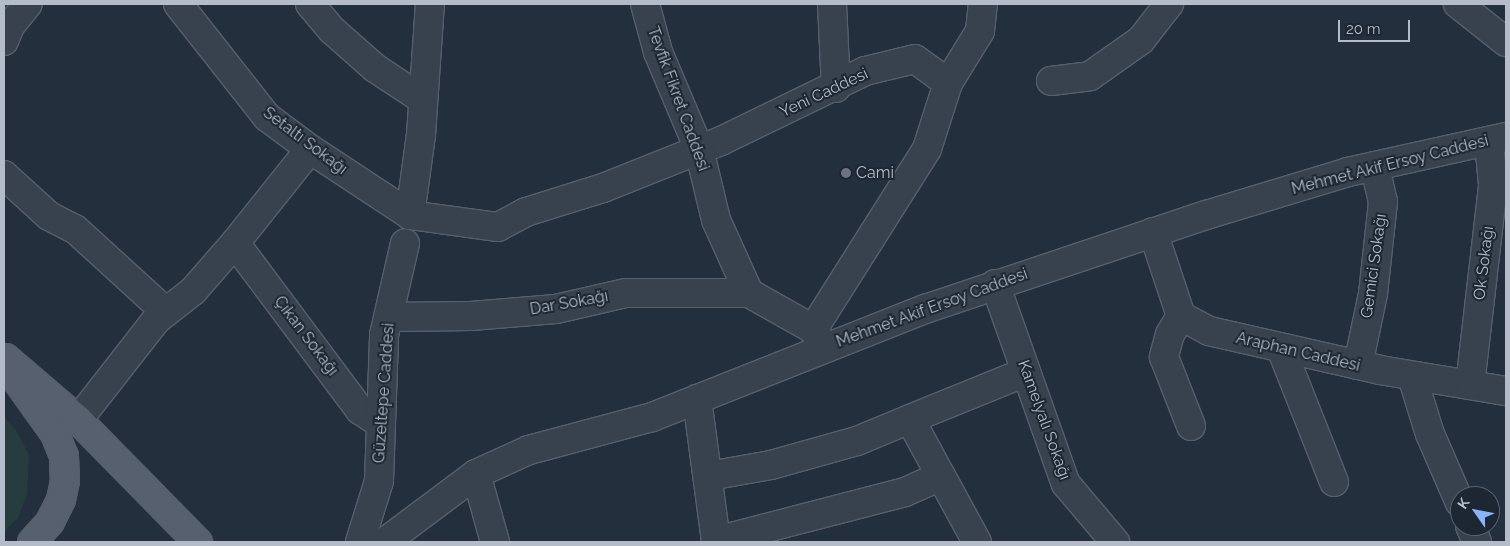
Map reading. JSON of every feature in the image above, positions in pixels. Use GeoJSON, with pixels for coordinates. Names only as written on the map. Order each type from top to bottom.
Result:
{"type":"FeatureCollection","features":[{"type":"Feature","properties":{"kind":"main road"},"geometry":{"type":"LineString","coordinates":[[5,357],[78,420],[198,542]]}},
{"type":"Feature","properties":{"kind":"main road"},"geometry":{"type":"LineString","coordinates":[[5,357],[20,387],[55,434],[64,456],[65,481],[61,500],[50,522],[32,542]]}},
{"type":"Feature","properties":{"kind":"street"},"geometry":{"type":"LineString","coordinates":[[4,41],[10,26],[28,4]]}},
{"type":"Feature","properties":{"kind":"street","name":"Setaltı Sokağı"},"geometry":{"type":"LineString","coordinates":[[178,4],[267,117],[410,215]]}},
{"type":"Feature","properties":{"kind":"street"},"geometry":{"type":"LineString","coordinates":[[310,4],[332,30],[375,68],[422,99]]}},
{"type":"Feature","properties":{"kind":"street"},"geometry":{"type":"LineString","coordinates":[[410,215],[430,4]]}},
{"type":"Feature","properties":{"kind":"street","name":"Tevfik Fikret Caddesi"},"geometry":{"type":"LineString","coordinates":[[645,4],[658,52],[699,150],[716,220],[749,293]]}},
{"type":"Feature","properties":{"kind":"street"},"geometry":{"type":"LineString","coordinates":[[832,4],[836,88]]}},
{"type":"Feature","properties":{"kind":"street"},"geometry":{"type":"LineString","coordinates":[[749,293],[819,338],[927,149],[948,83],[980,31],[983,4]]}},
{"type":"Feature","properties":{"kind":"street"},"geometry":{"type":"LineString","coordinates":[[1458,4],[1506,42]]}},
{"type":"Feature","properties":{"kind":"street"},"geometry":{"type":"LineString","coordinates":[[1051,81],[1090,76],[1141,40],[1179,9]]}},
{"type":"Feature","properties":{"kind":"street","name":"Yeni Caddesi"},"geometry":{"type":"LineString","coordinates":[[410,215],[498,227],[526,212],[602,188],[699,150],[836,88],[865,71],[915,59],[948,83]]}},
{"type":"Feature","properties":{"kind":"street","name":"Mehmet Akif Ersoy Caddesi"},"geometry":{"type":"LineString","coordinates":[[385,542],[476,474],[529,450],[652,417],[697,399],[819,338],[995,284],[1153,232],[1375,166],[1497,139]]}},
{"type":"Feature","properties":{"kind":"street","name":"Ok Sokağı"},"geometry":{"type":"LineString","coordinates":[[1470,385],[1497,139]]}},
{"type":"Feature","properties":{"kind":"street"},"geometry":{"type":"LineString","coordinates":[[78,420],[156,320],[193,291],[235,244],[310,148]]}},
{"type":"Feature","properties":{"kind":"street","name":"Gemici Sokağı"},"geometry":{"type":"LineString","coordinates":[[1358,365],[1373,294],[1383,202],[1375,166]]}},
{"type":"Feature","properties":{"kind":"street"},"geometry":{"type":"LineString","coordinates":[[4,175],[49,216],[75,228],[166,312]]}},
{"type":"Feature","properties":{"kind":"street"},"geometry":{"type":"LineString","coordinates":[[1153,232],[1181,316],[1170,334],[1164,357],[1191,426]]}},
{"type":"Feature","properties":{"kind":"street","name":"Güzeltepe Caddesi"},"geometry":{"type":"LineString","coordinates":[[360,542],[379,482],[384,335],[405,243]]}},
{"type":"Feature","properties":{"kind":"street","name":"Çıkan Sokağı"},"geometry":{"type":"LineString","coordinates":[[235,244],[360,410],[381,424]]}},
{"type":"Feature","properties":{"kind":"street","name":"Kamelyalı Sokağı"},"geometry":{"type":"LineString","coordinates":[[995,284],[1066,484],[1115,542]]}},
{"type":"Feature","properties":{"kind":"street","name":"Dar Sokağı"},"geometry":{"type":"LineString","coordinates":[[388,317],[471,316],[556,308],[626,293],[749,293]]}},
{"type":"Feature","properties":{"kind":"street","name":"Araphan Caddesi"},"geometry":{"type":"LineString","coordinates":[[1181,316],[1209,331],[1281,348],[1412,376],[1506,391]]}},
{"type":"Feature","properties":{"kind":"street"},"geometry":{"type":"LineString","coordinates":[[1281,348],[1334,482]]}},
{"type":"Feature","properties":{"kind":"street"},"geometry":{"type":"LineString","coordinates":[[709,476],[771,465],[858,441],[1026,372]]}},
{"type":"Feature","properties":{"kind":"street"},"geometry":{"type":"LineString","coordinates":[[1412,376],[1430,434],[1453,486]]}},
{"type":"Feature","properties":{"kind":"street"},"geometry":{"type":"LineString","coordinates":[[697,399],[709,476],[714,542],[905,492],[941,476]]}},
{"type":"Feature","properties":{"kind":"street"},"geometry":{"type":"LineString","coordinates":[[910,419],[977,542]]}},
{"type":"Feature","properties":{"kind":"street"},"geometry":{"type":"LineString","coordinates":[[476,474],[496,542]]}},
{"type":"Feature","properties":{"kind":"green space"},"geometry":{"type":"Polygon","coordinates":[[[4,417],[16,430],[29,455],[27,494],[18,518],[4,531],[4,417]]]}},
{"type":"Feature","properties":{"kind":"place","name":"Cami"},"geometry":{"type":"Point","coordinates":[846,173]}}]}
